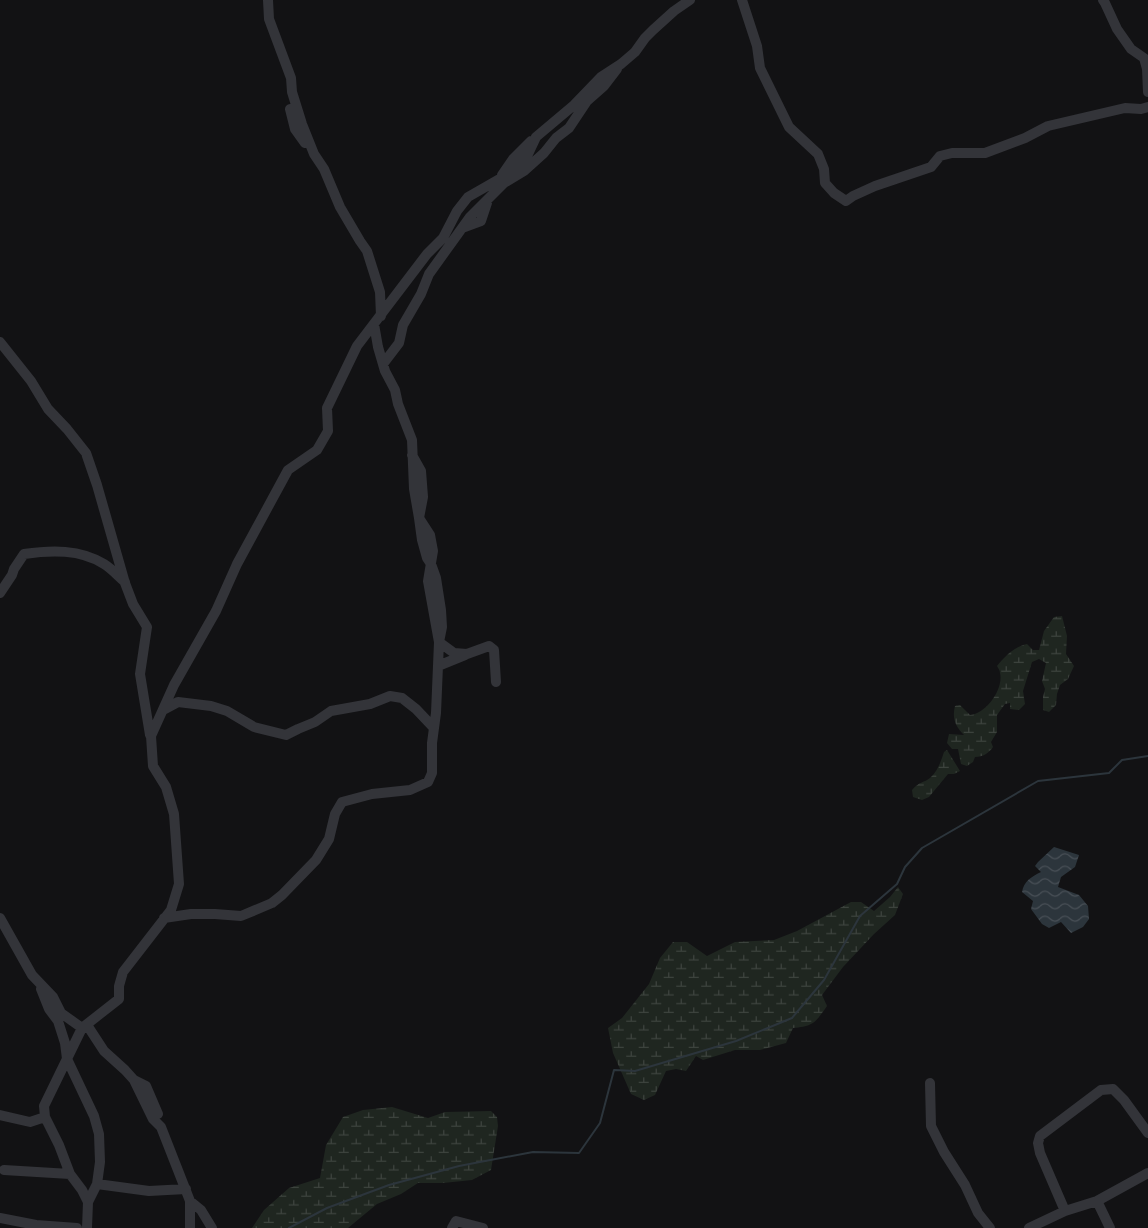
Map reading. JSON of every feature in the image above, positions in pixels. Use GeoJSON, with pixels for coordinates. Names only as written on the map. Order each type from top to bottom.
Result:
{"type":"FeatureCollection","features":[{"type":"Feature","properties":{"kind":"street"},"geometry":{"type":"LineString","coordinates":[[268,0],[269,19],[287,80],[287,99],[295,129],[324,169],[340,207],[367,251],[380,292],[381,316]]}},
{"type":"Feature","properties":{"kind":"street"},"geometry":{"type":"LineString","coordinates":[[272,0],[278,46]]}},
{"type":"Feature","properties":{"kind":"street"},"geometry":{"type":"LineString","coordinates":[[150,736],[174,685],[216,611],[237,564],[288,470],[317,450],[328,431],[328,408],[356,346],[428,254],[443,238],[457,211],[468,197],[517,169],[528,154],[536,137],[574,105],[601,77],[636,52],[653,30],[674,11],[690,0]]}},
{"type":"Feature","properties":{"kind":"street"},"geometry":{"type":"LineString","coordinates":[[742,0],[757,46],[760,68],[789,127],[818,154],[824,169],[826,183],[834,193],[846,202],[853,196],[875,186],[931,167],[940,156],[946,154],[985,153],[1025,138],[1048,126],[1125,108],[1142,109],[1148,107]]}},
{"type":"Feature","properties":{"kind":"street"},"geometry":{"type":"LineString","coordinates":[[1102,0],[1117,29],[1131,49],[1144,58],[1147,69],[1148,92]]}},
{"type":"Feature","properties":{"kind":"street"},"geometry":{"type":"LineString","coordinates":[[382,364],[399,343],[403,325],[421,294],[429,274],[462,228],[481,221],[488,201],[504,183],[524,171],[544,153],[556,138],[569,128],[587,101],[604,86],[621,64]]}},
{"type":"Feature","properties":{"kind":"street"},"geometry":{"type":"LineString","coordinates":[[164,918],[191,914],[241,916],[272,903],[316,860],[330,839],[335,814],[342,802],[372,794],[410,790],[428,782],[432,774],[432,742],[436,713],[439,642],[429,587],[433,551],[430,535],[419,518],[414,488],[412,440],[398,404],[395,390],[382,364],[374,324]]}},
{"type":"Feature","properties":{"kind":"street"},"geometry":{"type":"LineString","coordinates":[[2,346],[31,381],[48,409],[86,453],[133,604],[146,627],[140,674],[150,736],[152,766],[166,787],[174,814],[179,884],[171,910],[123,972],[119,986],[119,999],[82,1028],[44,1106],[45,1118],[59,1145],[70,1174],[88,1202]]}},
{"type":"Feature","properties":{"kind":"street"},"geometry":{"type":"LineString","coordinates":[[356,346],[393,350]]}},
{"type":"Feature","properties":{"kind":"street"},"geometry":{"type":"LineString","coordinates":[[0,593],[24,554],[48,550],[92,557],[106,565],[126,583]]}},
{"type":"Feature","properties":{"kind":"street"},"geometry":{"type":"LineString","coordinates":[[439,642],[454,653],[467,654]]}},
{"type":"Feature","properties":{"kind":"street"},"geometry":{"type":"LineString","coordinates":[[438,666],[489,646],[494,650],[496,682]]}},
{"type":"Feature","properties":{"kind":"street"},"geometry":{"type":"LineString","coordinates":[[163,710],[178,702],[211,706],[227,712],[254,727],[286,736],[298,728],[315,722],[331,711],[370,704],[390,696],[402,698],[416,709],[434,728]]}},
{"type":"Feature","properties":{"kind":"street"},"geometry":{"type":"LineString","coordinates":[[0,918],[44,994],[49,1009],[58,1021],[66,1043],[67,1058],[94,1116],[99,1134],[100,1162],[97,1184],[88,1202],[87,1228]]}},
{"type":"Feature","properties":{"kind":"street"},"geometry":{"type":"LineString","coordinates":[[32,975],[53,997],[61,1013],[82,1028],[89,1028],[104,1051],[134,1080],[153,1119],[161,1127],[186,1189],[190,1201],[190,1228]]}},
{"type":"Feature","properties":{"kind":"street"},"geometry":{"type":"LineString","coordinates":[[930,1083],[931,1126],[944,1152],[965,1185],[978,1213],[990,1228]]}},
{"type":"Feature","properties":{"kind":"street"},"geometry":{"type":"LineString","coordinates":[[1065,1211],[1040,1153],[1038,1143],[1040,1136],[1101,1090],[1113,1089],[1124,1100],[1148,1133]]}},
{"type":"Feature","properties":{"kind":"street"},"geometry":{"type":"LineString","coordinates":[[0,1115],[30,1122],[45,1118]]}},
{"type":"Feature","properties":{"kind":"street"},"geometry":{"type":"LineString","coordinates":[[4,1170],[70,1174]]}},
{"type":"Feature","properties":{"kind":"street"},"geometry":{"type":"LineString","coordinates":[[1029,1228],[1065,1211],[1097,1201],[1148,1173]]}},
{"type":"Feature","properties":{"kind":"street"},"geometry":{"type":"LineString","coordinates":[[97,1184],[148,1191],[186,1189]]}},
{"type":"Feature","properties":{"kind":"street"},"geometry":{"type":"LineString","coordinates":[[190,1201],[200,1210],[212,1228]]}},
{"type":"Feature","properties":{"kind":"street"},"geometry":{"type":"LineString","coordinates":[[1097,1201],[1110,1228]]}},
{"type":"Feature","properties":{"kind":"street"},"geometry":{"type":"LineString","coordinates":[[0,1218],[36,1226],[78,1228]]}},
{"type":"Feature","properties":{"kind":"street"},"geometry":{"type":"LineString","coordinates":[[452,1228],[456,1220],[483,1228]]}},
{"type":"Feature","properties":{"kind":"green space"},"geometry":{"type":"Polygon","coordinates":[[[1062,616],[1067,636],[1066,654],[1074,666],[1068,679],[1060,685],[1056,705],[1049,712],[1043,710],[1045,689],[1042,681],[1046,663],[1039,659],[1032,662],[1023,691],[1025,704],[1019,710],[1010,709],[1010,703],[1005,704],[997,715],[997,732],[991,742],[993,747],[986,754],[975,757],[973,762],[967,766],[961,764],[958,749],[952,749],[947,743],[949,734],[964,735],[955,722],[955,706],[960,705],[970,715],[976,714],[988,705],[996,693],[1001,679],[997,666],[1000,662],[1010,652],[1022,645],[1027,644],[1033,650],[1039,650],[1044,631],[1054,617],[1062,616]]]}},
{"type":"Feature","properties":{"kind":"green space"},"geometry":{"type":"Polygon","coordinates":[[[947,750],[960,771],[948,774],[929,797],[922,800],[913,797],[912,790],[933,775],[939,766],[944,752],[947,750]]]}},
{"type":"Feature","properties":{"kind":"green space"},"geometry":{"type":"Polygon","coordinates":[[[898,887],[903,894],[895,915],[843,967],[822,995],[827,1006],[813,1023],[793,1028],[786,1043],[760,1050],[735,1050],[703,1060],[696,1056],[686,1071],[676,1069],[666,1071],[655,1095],[644,1100],[631,1094],[613,1053],[608,1028],[622,1018],[649,984],[660,958],[673,942],[687,942],[707,956],[735,942],[774,940],[797,931],[851,902],[861,902],[874,911],[898,887]]]}},
{"type":"Feature","properties":{"kind":"green space"},"geometry":{"type":"Polygon","coordinates":[[[392,1107],[428,1118],[445,1112],[491,1111],[497,1117],[498,1126],[491,1170],[472,1180],[418,1183],[401,1194],[377,1204],[348,1228],[252,1228],[264,1210],[289,1188],[320,1178],[326,1145],[343,1117],[363,1110],[392,1107]]]}},
{"type":"Feature","properties":{"kind":"water"},"geometry":{"type":"Polygon","coordinates":[[[1054,847],[1079,855],[1075,867],[1061,877],[1058,887],[1079,895],[1088,906],[1089,919],[1083,927],[1071,933],[1061,922],[1049,928],[1042,924],[1031,909],[1033,901],[1022,892],[1028,880],[1041,872],[1035,866],[1054,847]]]}},
{"type":"Feature","properties":{"kind":"waterway"},"geometry":{"type":"LineString","coordinates":[[289,1228],[327,1208],[389,1185],[459,1166],[533,1152],[579,1153],[600,1123],[614,1070],[635,1071],[736,1041],[792,1018],[824,980],[860,916],[897,884],[905,867],[922,848],[1038,781],[1109,773],[1122,760],[1148,756]]}}]}
